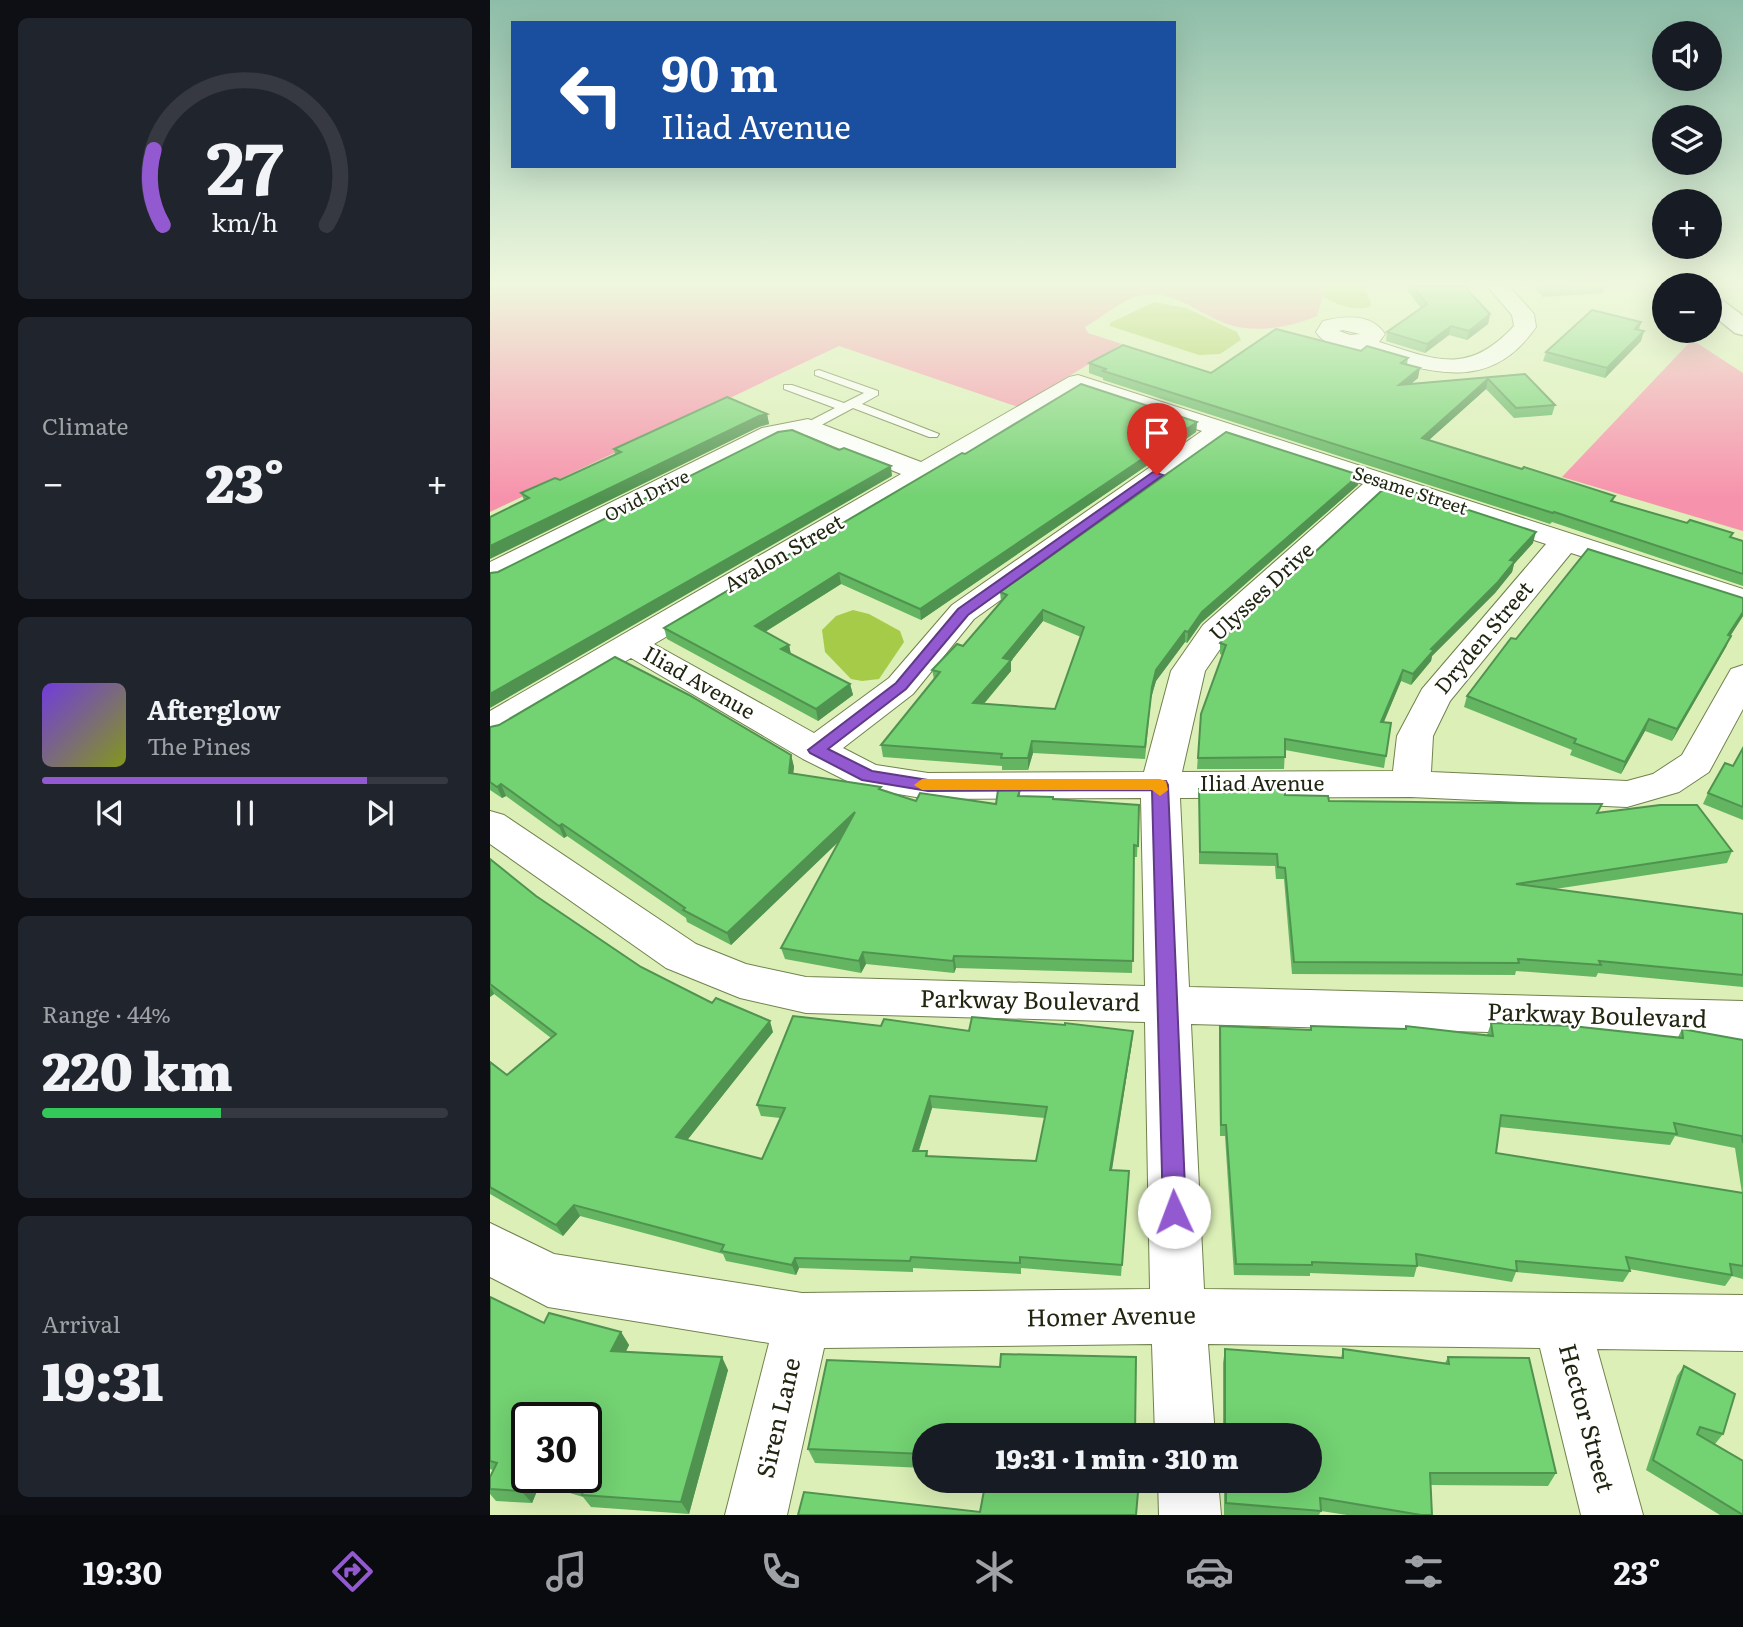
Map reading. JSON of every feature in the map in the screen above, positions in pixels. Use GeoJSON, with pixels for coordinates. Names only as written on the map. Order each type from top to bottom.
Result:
{"type":"FeatureCollection","features":[{"type":"Feature","properties":{"kind":"street"},"geometry":{"type":"LineString","coordinates":[[1410,357],[1448,367],[1486,363],[1494,357]]}},
{"type":"Feature","properties":{"kind":"street","name":"Sesame Street"},"geometry":{"type":"LineString","coordinates":[[1078,382],[1743,599]]}},
{"type":"Feature","properties":{"kind":"street","name":"Avalon Street"},"geometry":{"type":"LineString","coordinates":[[490,726],[1078,382]]}},
{"type":"Feature","properties":{"kind":"street"},"geometry":{"type":"LineString","coordinates":[[808,427],[923,473]]}},
{"type":"Feature","properties":{"kind":"street","name":"Ovid Drive"},"geometry":{"type":"LineString","coordinates":[[490,575],[771,434],[808,427]]}},
{"type":"Feature","properties":{"kind":"street"},"geometry":{"type":"LineString","coordinates":[[816,750],[901,686],[963,612],[1222,429]]}},
{"type":"Feature","properties":{"kind":"street","name":"Ulysses Drive"},"geometry":{"type":"LineString","coordinates":[[1184,1423],[1178,1316],[1160,785],[1188,671],[1214,632],[1382,482]]}},
{"type":"Feature","properties":{"kind":"street","name":"Dryden Street"},"geometry":{"type":"LineString","coordinates":[[1411,784],[1415,736],[1434,697],[1565,541]]}},
{"type":"Feature","properties":{"kind":"street","name":"Iliad Avenue"},"geometry":{"type":"LineString","coordinates":[[630,644],[816,750],[868,776],[928,786],[1411,784],[1627,794],[1666,783],[1696,763],[1743,676]]}},
{"type":"Feature","properties":{"kind":"street","name":"Parkway Boulevard"},"geometry":{"type":"LineString","coordinates":[[490,825],[681,956],[740,980],[806,995],[1743,1020]]}},
{"type":"Feature","properties":{"kind":"street","name":"Homer Avenue"},"geometry":{"type":"LineString","coordinates":[[490,1248],[548,1280],[802,1321],[1178,1316],[1743,1323]]}},
{"type":"Feature","properties":{"kind":"street","name":"Hector Street"},"geometry":{"type":"LineString","coordinates":[[1561,1320],[1612,1515]]}},
{"type":"Feature","properties":{"kind":"street","name":"Siren Lane"},"geometry":{"type":"LineString","coordinates":[[756,1515],[802,1321]]}},
{"type":"Feature","properties":{"kind":"street"},"geometry":{"type":"LineString","coordinates":[[1189,1493],[1190,1515]]}},
{"type":"Feature","properties":{"kind":"lane"},"geometry":{"type":"LineString","coordinates":[[808,427],[874,393],[819,373]]}},
{"type":"Feature","properties":{"kind":"lane"},"geometry":{"type":"LineString","coordinates":[[788,387],[933,434]]}},
{"type":"Feature","properties":{"kind":"shaded area"},"geometry":{"type":"Polygon","coordinates":[[[490,357],[817,357],[490,512],[490,357]]]}},
{"type":"Feature","properties":{"kind":"shaded area"},"geometry":{"type":"Polygon","coordinates":[[[870,357],[1101,357],[1018,407],[870,357]]]}},
{"type":"Feature","properties":{"kind":"shaded area"},"geometry":{"type":"Polygon","coordinates":[[[1676,357],[1718,357],[1743,373],[1743,531],[1562,477],[1676,357]]]}},
{"type":"Feature","properties":{"kind":"shaded area"},"geometry":{"type":"Polygon","coordinates":[[[853,610],[869,614],[900,631],[904,642],[879,679],[851,679],[825,652],[822,630],[836,616],[853,610]]]}},
{"type":"Feature","properties":{"kind":"building"},"geometry":{"type":"Polygon","coordinates":[[[1101,357],[1160,357],[1211,373],[1235,357],[1404,357],[1408,358],[1401,363],[1420,368],[1399,385],[1525,374],[1555,405],[1516,408],[1488,379],[1422,438],[1615,496],[1611,501],[1733,533],[1730,537],[1743,541],[1743,574],[1103,371],[1106,369],[1089,363],[1101,357]]]}},
{"type":"Feature","properties":{"kind":"building"},"geometry":{"type":"Polygon","coordinates":[[[1564,357],[1618,357],[1607,368],[1564,357]]]}},
{"type":"Feature","properties":{"kind":"building"},"geometry":{"type":"Polygon","coordinates":[[[1081,384],[1197,422],[920,609],[839,573],[755,626],[789,645],[781,649],[850,684],[816,709],[664,628],[962,453],[965,454],[1081,384]]]}},
{"type":"Feature","properties":{"kind":"building"},"geometry":{"type":"Polygon","coordinates":[[[727,397],[767,414],[490,546],[490,517],[529,498],[521,493],[555,478],[560,480],[621,452],[614,449],[727,397]]]}},
{"type":"Feature","properties":{"kind":"building"},"geometry":{"type":"Polygon","coordinates":[[[792,430],[839,450],[844,448],[891,466],[490,694],[490,573],[498,572],[778,432],[792,430]]]}},
{"type":"Feature","properties":{"kind":"building"},"geometry":{"type":"Polygon","coordinates":[[[1226,432],[1359,475],[1202,612],[1188,632],[1185,631],[1156,670],[1145,747],[1032,741],[1028,758],[1001,758],[1002,754],[881,745],[940,672],[932,670],[957,644],[963,646],[1007,595],[1000,592],[1226,432]],[[1043,610],[1003,658],[1011,660],[973,703],[1055,709],[1084,627],[1043,610]]]}},
{"type":"Feature","properties":{"kind":"building"},"geometry":{"type":"Polygon","coordinates":[[[1389,484],[1536,532],[1510,560],[1515,561],[1498,582],[1431,649],[1434,650],[1413,674],[1403,670],[1381,722],[1391,723],[1386,756],[1285,739],[1285,757],[1198,758],[1201,714],[1226,645],[1220,643],[1230,630],[1389,484]]]}},
{"type":"Feature","properties":{"kind":"building"},"geometry":{"type":"Polygon","coordinates":[[[1588,549],[1743,598],[1743,612],[1728,635],[1731,636],[1677,729],[1649,719],[1625,762],[1574,743],[1576,739],[1467,696],[1511,638],[1516,639],[1588,549]]]}},
{"type":"Feature","properties":{"kind":"building"},"geometry":{"type":"Polygon","coordinates":[[[615,657],[689,695],[791,755],[789,773],[881,787],[879,789],[916,801],[920,793],[996,804],[998,790],[1020,790],[1018,796],[1139,805],[1138,846],[1134,845],[1133,961],[954,956],[953,961],[863,952],[859,961],[781,948],[855,812],[727,933],[683,910],[685,908],[562,824],[559,826],[501,784],[497,787],[490,782],[490,727],[499,725],[615,657]]]}},
{"type":"Feature","properties":{"kind":"building"},"geometry":{"type":"Polygon","coordinates":[[[1743,748],[1743,807],[1708,793],[1725,763],[1733,766],[1743,748]]]}},
{"type":"Feature","properties":{"kind":"building"},"geometry":{"type":"Polygon","coordinates":[[[1199,789],[1285,789],[1285,795],[1328,796],[1329,801],[1602,804],[1597,813],[1660,805],[1697,805],[1732,851],[1516,884],[1743,914],[1743,975],[1599,961],[1601,965],[1518,959],[1519,963],[1294,962],[1285,868],[1278,867],[1277,854],[1200,852],[1199,789]]]}},
{"type":"Feature","properties":{"kind":"building"},"geometry":{"type":"Polygon","coordinates":[[[490,859],[536,896],[641,967],[712,1003],[716,998],[770,1021],[676,1137],[762,1159],[785,1108],[757,1105],[793,1016],[881,1026],[884,1019],[969,1031],[972,1017],[1133,1031],[1110,1170],[1129,1171],[1122,1265],[1020,1257],[1020,1263],[911,1257],[910,1261],[795,1258],[792,1265],[721,1251],[724,1245],[574,1205],[556,1225],[490,1187],[490,1062],[507,1075],[556,1034],[490,984],[490,859]],[[930,1096],[913,1151],[927,1151],[926,1156],[1036,1161],[1047,1107],[930,1096]]]}},
{"type":"Feature","properties":{"kind":"building"},"geometry":{"type":"Polygon","coordinates":[[[1491,1023],[1572,1026],[1683,1038],[1682,1029],[1743,1040],[1743,1143],[1742,1136],[1674,1123],[1677,1134],[1501,1115],[1496,1153],[1743,1193],[1743,1266],[1730,1264],[1732,1275],[1626,1257],[1630,1271],[1516,1261],[1517,1271],[1416,1254],[1417,1266],[1312,1262],[1312,1265],[1236,1264],[1226,1125],[1221,1125],[1220,1026],[1311,1030],[1311,1026],[1406,1029],[1406,1026],[1493,1036],[1491,1023]]]}},
{"type":"Feature","properties":{"kind":"building"},"geometry":{"type":"Polygon","coordinates":[[[490,1297],[544,1323],[549,1313],[621,1332],[611,1351],[722,1357],[681,1502],[582,1495],[602,1493],[602,1402],[511,1402],[511,1490],[490,1489],[490,1477],[497,1463],[490,1461],[490,1297]]]}},
{"type":"Feature","properties":{"kind":"building"},"geometry":{"type":"Polygon","coordinates":[[[1225,1349],[1343,1358],[1343,1349],[1449,1364],[1448,1357],[1529,1358],[1556,1473],[1430,1473],[1432,1515],[1320,1498],[1321,1511],[1226,1503],[1226,1493],[1322,1493],[1322,1423],[1225,1423],[1225,1349]]]}},
{"type":"Feature","properties":{"kind":"building"},"geometry":{"type":"Polygon","coordinates":[[[1001,1354],[1136,1357],[1135,1423],[912,1423],[912,1453],[808,1449],[827,1360],[1000,1367],[1001,1354]]]}},
{"type":"Feature","properties":{"kind":"building"},"geometry":{"type":"Polygon","coordinates":[[[1684,1366],[1735,1394],[1723,1434],[1700,1427],[1697,1434],[1743,1461],[1743,1515],[1653,1460],[1684,1366]]]}},
{"type":"Feature","properties":{"kind":"building"},"geometry":{"type":"Polygon","coordinates":[[[804,1492],[980,1512],[984,1493],[1138,1493],[1136,1515],[798,1515],[804,1492]]]}},
{"type":"Feature","properties":{"kind":"slow traffic"},"geometry":{"type":"LineString","coordinates":[[922,785],[1160,785],[1160,790]]}},
{"type":"Feature","properties":{"kind":"route"},"geometry":{"type":"LineString","coordinates":[[1157,475],[963,612],[901,686],[816,750],[868,776],[928,786],[1160,785],[1174,1212]]}}]}
